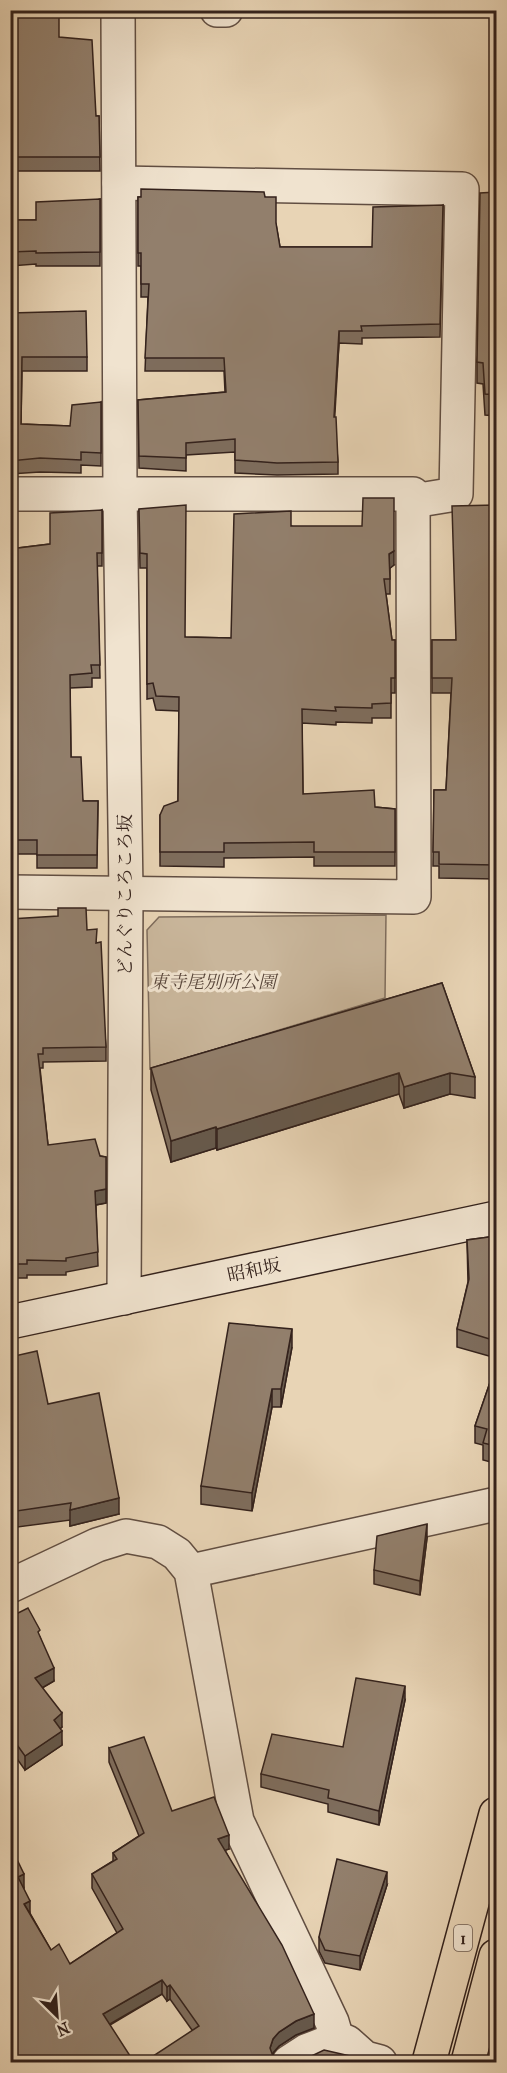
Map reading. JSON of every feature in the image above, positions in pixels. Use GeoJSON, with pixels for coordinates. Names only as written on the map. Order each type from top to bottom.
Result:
{"type":"FeatureCollection","features":[{"type":"Feature","properties":{"kind":"highway","name":"1"},"geometry":{"type":"LineString","coordinates":[[429,2062],[496,1814]]}},
{"type":"Feature","properties":{"kind":"highway","name":"1"},"geometry":{"type":"LineString","coordinates":[[468,2062],[496,1956]]}},
{"type":"Feature","properties":{"kind":"street","name":"どんぐりころころ坂"},"geometry":{"type":"LineString","coordinates":[[118,10],[120,493],[126,892],[124,1298]]}},
{"type":"Feature","properties":{"kind":"street"},"geometry":{"type":"LineString","coordinates":[[217,10],[226,10]]}},
{"type":"Feature","properties":{"kind":"street"},"geometry":{"type":"LineString","coordinates":[[119,183],[462,189],[456,494],[413,501]]}},
{"type":"Feature","properties":{"kind":"street"},"geometry":{"type":"LineString","coordinates":[[10,494],[413,494],[414,897],[10,892]]}},
{"type":"Feature","properties":{"kind":"street","name":"昭和坂"},"geometry":{"type":"LineString","coordinates":[[10,1322],[496,1218]]}},
{"type":"Feature","properties":{"kind":"street"},"geometry":{"type":"LineString","coordinates":[[191,1571],[496,1504]]}},
{"type":"Feature","properties":{"kind":"street"},"geometry":{"type":"LineString","coordinates":[[10,1586],[97,1545],[126,1536],[158,1542],[177,1554],[191,1571],[237,1821],[332,2022],[337,2039]]}},
{"type":"Feature","properties":{"kind":"street"},"geometry":{"type":"LineString","coordinates":[[289,2062],[306,2051],[337,2039],[347,2042],[365,2058],[380,2062]]}},
{"type":"Feature","properties":{"kind":"green space","name":"東寺尾別所公園"},"geometry":{"type":"Polygon","coordinates":[[[386,915],[385,998],[150,1069],[147,930],[159,917],[386,915]]]}},
{"type":"Feature","properties":{"kind":"building"},"geometry":{"type":"Polygon","coordinates":[[[23,10],[59,10],[59,37],[92,40],[100,157],[10,157],[10,15],[23,16],[23,10]]]}},
{"type":"Feature","properties":{"kind":"building"},"geometry":{"type":"Polygon","coordinates":[[[141,189],[264,192],[265,197],[276,197],[276,223],[280,247],[372,247],[373,207],[443,205],[440,324],[361,326],[362,331],[339,331],[334,417],[336,417],[338,462],[277,463],[235,460],[235,439],[186,443],[186,458],[139,456],[138,400],[226,392],[224,358],[145,358],[149,284],[141,284],[141,253],[138,253],[138,197],[141,197],[141,189]]]}},
{"type":"Feature","properties":{"kind":"building"},"geometry":{"type":"Polygon","coordinates":[[[496,192],[496,395],[485,394],[483,363],[477,362],[480,193],[496,192]]]}},
{"type":"Feature","properties":{"kind":"building"},"geometry":{"type":"Polygon","coordinates":[[[100,199],[100,252],[10,252],[10,220],[36,220],[36,202],[100,199]]]}},
{"type":"Feature","properties":{"kind":"building"},"geometry":{"type":"Polygon","coordinates":[[[86,311],[87,357],[22,357],[21,424],[70,426],[72,405],[101,402],[101,453],[81,452],[81,460],[40,458],[10,461],[10,313],[86,311]]]}},
{"type":"Feature","properties":{"kind":"building"},"geometry":{"type":"Polygon","coordinates":[[[363,498],[394,498],[394,551],[389,554],[390,579],[384,579],[392,640],[395,640],[395,678],[391,678],[391,703],[372,704],[372,708],[335,707],[336,711],[302,709],[303,794],[374,790],[375,807],[395,809],[395,852],[314,852],[314,842],[224,843],[224,852],[160,852],[160,815],[164,806],[178,801],[179,697],[156,696],[153,683],[147,684],[147,554],[140,553],[139,509],[186,505],[185,637],[231,638],[234,514],[291,511],[291,526],[362,526],[363,498]]]}},
{"type":"Feature","properties":{"kind":"building"},"geometry":{"type":"Polygon","coordinates":[[[496,505],[496,865],[439,864],[439,852],[433,852],[434,790],[446,790],[452,678],[432,678],[432,640],[456,640],[452,506],[496,505]]]}},
{"type":"Feature","properties":{"kind":"building"},"geometry":{"type":"Polygon","coordinates":[[[102,510],[102,553],[97,553],[100,665],[91,665],[92,673],[70,675],[71,757],[81,757],[83,801],[98,801],[97,855],[37,855],[37,840],[10,840],[10,549],[50,544],[50,513],[102,510]]]}},
{"type":"Feature","properties":{"kind":"building"},"geometry":{"type":"Polygon","coordinates":[[[58,908],[86,908],[87,930],[97,929],[96,943],[101,942],[106,1047],[43,1048],[43,1054],[38,1054],[48,1145],[95,1139],[100,1156],[106,1157],[106,1189],[95,1191],[98,1252],[66,1258],[66,1261],[27,1260],[27,1264],[10,1264],[10,919],[58,916],[58,908]]]}},
{"type":"Feature","properties":{"kind":"building"},"geometry":{"type":"Polygon","coordinates":[[[442,983],[475,1077],[450,1073],[404,1087],[399,1073],[171,1141],[151,1068],[442,983]]]}},
{"type":"Feature","properties":{"kind":"building"},"geometry":{"type":"Polygon","coordinates":[[[496,1236],[496,1341],[457,1329],[469,1279],[467,1240],[496,1236]]]}},
{"type":"Feature","properties":{"kind":"building"},"geometry":{"type":"Polygon","coordinates":[[[229,1323],[292,1329],[281,1389],[272,1389],[252,1493],[201,1486],[229,1323]]]}},
{"type":"Feature","properties":{"kind":"building"},"geometry":{"type":"Polygon","coordinates":[[[37,1351],[48,1404],[99,1393],[119,1498],[70,1510],[71,1503],[10,1512],[10,1357],[37,1351]]]}},
{"type":"Feature","properties":{"kind":"building"},"geometry":{"type":"Polygon","coordinates":[[[496,1365],[496,1446],[483,1443],[487,1429],[475,1426],[496,1365]]]}},
{"type":"Feature","properties":{"kind":"building"},"geometry":{"type":"Polygon","coordinates":[[[496,1446],[496,1463],[491,1462],[496,1446]]]}},
{"type":"Feature","properties":{"kind":"building"},"geometry":{"type":"Polygon","coordinates":[[[427,1524],[420,1581],[374,1570],[377,1536],[427,1524]]]}},
{"type":"Feature","properties":{"kind":"building"},"geometry":{"type":"Polygon","coordinates":[[[28,1608],[40,1630],[38,1632],[54,1668],[35,1678],[62,1713],[54,1720],[62,1731],[25,1756],[10,1735],[10,1617],[28,1608]]]}},
{"type":"Feature","properties":{"kind":"building"},"geometry":{"type":"Polygon","coordinates":[[[356,1678],[405,1686],[379,1811],[328,1798],[329,1790],[261,1774],[272,1734],[343,1747],[356,1678]]]}},
{"type":"Feature","properties":{"kind":"building"},"geometry":{"type":"Polygon","coordinates":[[[144,1737],[172,1811],[214,1797],[229,1835],[218,1839],[282,1945],[314,2014],[296,2021],[279,2032],[273,2039],[270,2048],[274,2059],[278,2062],[144,2062],[199,2026],[170,1985],[167,1987],[162,1980],[103,2014],[134,2062],[10,2062],[10,1845],[24,1874],[18,1877],[30,1901],[24,1904],[51,1950],[59,1944],[70,1964],[123,1929],[92,1874],[117,1859],[113,1853],[144,1833],[109,1748],[144,1737]]]}},
{"type":"Feature","properties":{"kind":"building"},"geometry":{"type":"Polygon","coordinates":[[[337,1859],[387,1872],[360,1956],[325,1950],[319,1937],[337,1859]]]}},
{"type":"Feature","properties":{"kind":"building"},"geometry":{"type":"Polygon","coordinates":[[[324,2050],[350,2056],[361,2062],[299,2062],[324,2050]]]}}]}
